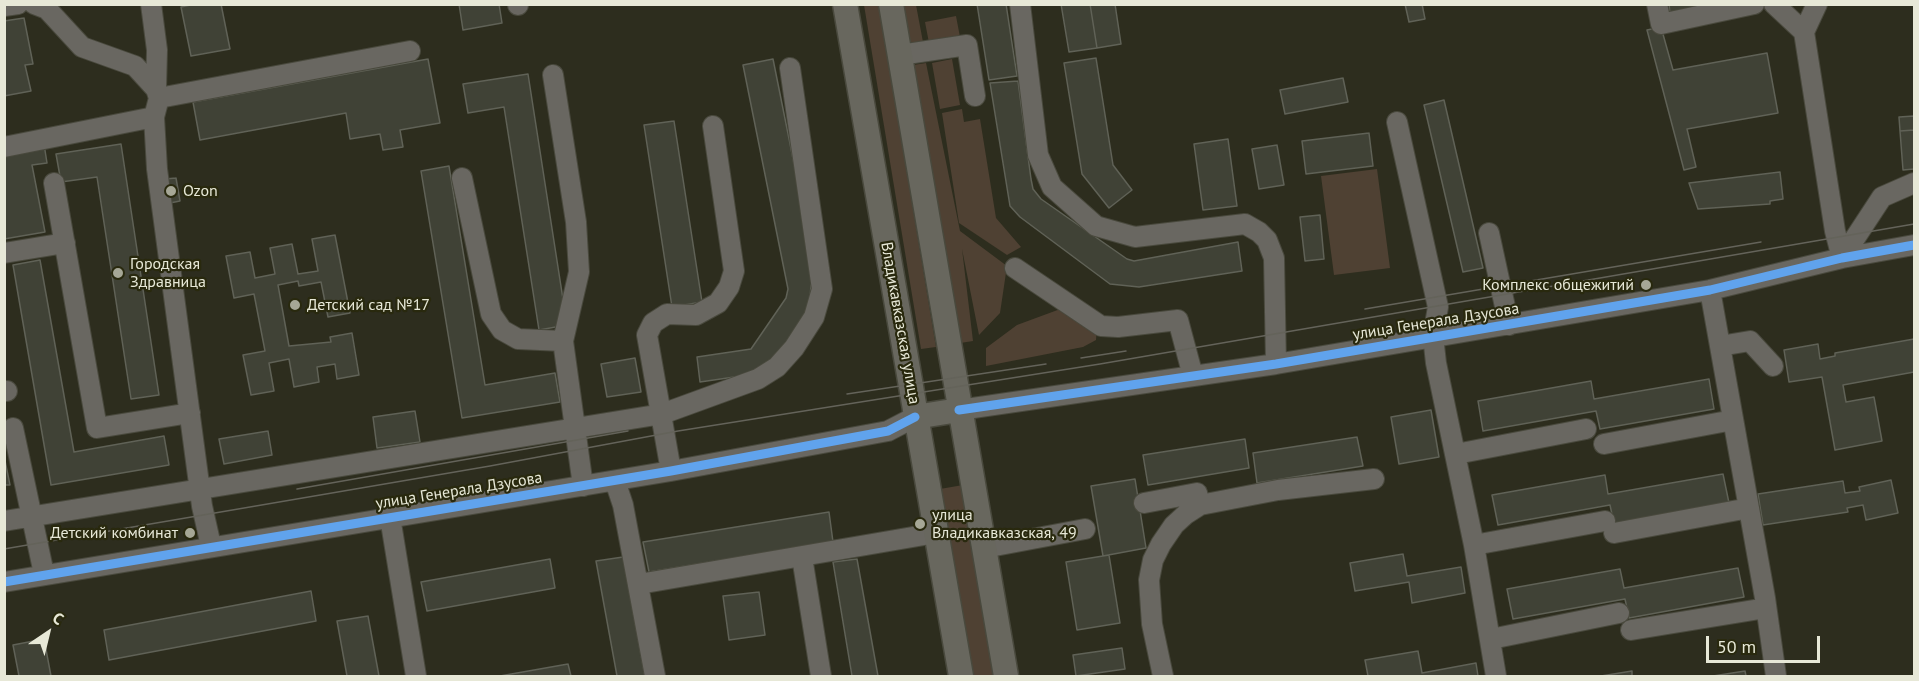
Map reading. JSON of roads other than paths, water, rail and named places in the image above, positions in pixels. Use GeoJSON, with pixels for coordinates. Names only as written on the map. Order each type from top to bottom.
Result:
{"type":"FeatureCollection","features":[{"type":"Feature","properties":{"kind":"main road","name":"Владикавказская улица"},"geometry":{"type":"LineString","coordinates":[[845,4],[961,676]]}},
{"type":"Feature","properties":{"kind":"main road"},"geometry":{"type":"LineString","coordinates":[[891,4],[1006,676]]}},
{"type":"Feature","properties":{"kind":"main road","name":"улица Генерала Дзусова"},"geometry":{"type":"LineString","coordinates":[[915,417],[959,410]]}},
{"type":"Feature","properties":{"kind":"street"},"geometry":{"type":"LineString","coordinates":[[4,6],[18,4]]}},
{"type":"Feature","properties":{"kind":"street"},"geometry":{"type":"LineString","coordinates":[[34,4],[47,9],[82,47],[135,66],[158,94]]}},
{"type":"Feature","properties":{"kind":"street"},"geometry":{"type":"LineString","coordinates":[[151,4],[157,50],[158,94],[154,117],[158,169],[202,506],[211,546]]}},
{"type":"Feature","properties":{"kind":"street"},"geometry":{"type":"LineString","coordinates":[[1020,4],[1038,155],[1052,187],[1095,226],[1135,237],[1245,224],[1259,232],[1267,240],[1274,258],[1276,364]]}},
{"type":"Feature","properties":{"kind":"street"},"geometry":{"type":"LineString","coordinates":[[1657,4],[1661,24],[1754,4]]}},
{"type":"Feature","properties":{"kind":"street"},"geometry":{"type":"LineString","coordinates":[[1774,4],[1804,32]]}},
{"type":"Feature","properties":{"kind":"street"},"geometry":{"type":"LineString","coordinates":[[1817,4],[1804,32],[1835,231],[1842,258]]}},
{"type":"Feature","properties":{"kind":"street"},"geometry":{"type":"LineString","coordinates":[[900,55],[967,45],[975,96]]}},
{"type":"Feature","properties":{"kind":"street"},"geometry":{"type":"LineString","coordinates":[[158,94],[410,51]]}},
{"type":"Feature","properties":{"kind":"street"},"geometry":{"type":"LineString","coordinates":[[4,521],[201,487],[662,414],[758,379],[777,367],[794,348],[814,317],[822,289],[790,68]]}},
{"type":"Feature","properties":{"kind":"street"},"geometry":{"type":"LineString","coordinates":[[553,75],[576,222],[578,288],[563,341],[583,486]]}},
{"type":"Feature","properties":{"kind":"street"},"geometry":{"type":"LineString","coordinates":[[4,147],[154,117]]}},
{"type":"Feature","properties":{"kind":"street"},"geometry":{"type":"LineString","coordinates":[[1397,122],[1438,307],[1433,336],[1436,363],[1474,545],[1496,676]]}},
{"type":"Feature","properties":{"kind":"street"},"geometry":{"type":"LineString","coordinates":[[670,471],[662,414],[648,352],[647,335],[653,323],[667,314],[696,315],[718,303],[729,287],[734,271],[713,126]]}},
{"type":"Feature","properties":{"kind":"street"},"geometry":{"type":"LineString","coordinates":[[462,178],[491,314],[502,330],[518,339],[563,341]]}},
{"type":"Feature","properties":{"kind":"street"},"geometry":{"type":"LineString","coordinates":[[54,183],[97,428],[190,413]]}},
{"type":"Feature","properties":{"kind":"street"},"geometry":{"type":"LineString","coordinates":[[1842,258],[1882,197],[1914,183]]}},
{"type":"Feature","properties":{"kind":"street"},"geometry":{"type":"LineString","coordinates":[[1489,233],[1509,325]]}},
{"type":"Feature","properties":{"kind":"street"},"geometry":{"type":"LineString","coordinates":[[4,253],[65,243]]}},
{"type":"Feature","properties":{"kind":"street","name":"улица Генерала Дзусова"},"geometry":{"type":"LineString","coordinates":[[959,410],[1276,364],[1509,325],[1710,290],[1842,258],[1914,245]]}},
{"type":"Feature","properties":{"kind":"street"},"geometry":{"type":"LineString","coordinates":[[1015,268],[1101,326],[1118,327],[1178,320],[1193,376]]}},
{"type":"Feature","properties":{"kind":"street"},"geometry":{"type":"LineString","coordinates":[[1710,290],[1776,676]]}},
{"type":"Feature","properties":{"kind":"street"},"geometry":{"type":"LineString","coordinates":[[1720,346],[1750,341],[1773,366]]}},
{"type":"Feature","properties":{"kind":"street","name":"улица Генерала Дзусова"},"geometry":{"type":"LineString","coordinates":[[4,582],[670,471],[888,431],[915,417]]}},
{"type":"Feature","properties":{"kind":"street"},"geometry":{"type":"LineString","coordinates":[[1604,444],[1733,420]]}},
{"type":"Feature","properties":{"kind":"street"},"geometry":{"type":"LineString","coordinates":[[13,428],[44,574]]}},
{"type":"Feature","properties":{"kind":"street"},"geometry":{"type":"LineString","coordinates":[[1456,454],[1586,429]]}},
{"type":"Feature","properties":{"kind":"street"},"geometry":{"type":"LineString","coordinates":[[1163,676],[1152,624],[1149,580],[1153,560],[1174,525],[1200,505],[1278,490],[1374,479]]}},
{"type":"Feature","properties":{"kind":"street"},"geometry":{"type":"LineString","coordinates":[[615,480],[623,505],[655,676]]}},
{"type":"Feature","properties":{"kind":"street"},"geometry":{"type":"LineString","coordinates":[[1144,503],[1197,493],[1200,505]]}},
{"type":"Feature","properties":{"kind":"street"},"geometry":{"type":"LineString","coordinates":[[1474,545],[1749,508]]}},
{"type":"Feature","properties":{"kind":"street"},"geometry":{"type":"LineString","coordinates":[[390,517],[416,676]]}},
{"type":"Feature","properties":{"kind":"street"},"geometry":{"type":"LineString","coordinates":[[984,548],[1085,529]]}},
{"type":"Feature","properties":{"kind":"street"},"geometry":{"type":"LineString","coordinates":[[639,584],[936,533]]}},
{"type":"Feature","properties":{"kind":"street"},"geometry":{"type":"LineString","coordinates":[[801,557],[820,676]]}},
{"type":"Feature","properties":{"kind":"street"},"geometry":{"type":"LineString","coordinates":[[1631,630],[1766,608]]}},
{"type":"Feature","properties":{"kind":"street"},"geometry":{"type":"LineString","coordinates":[[1491,639],[1619,613]]}},
{"type":"Feature","properties":{"kind":"tram line"},"geometry":{"type":"LineString","coordinates":[[4,549],[490,466],[678,431],[1100,364],[1914,224]]}},
{"type":"Feature","properties":{"kind":"tram line"},"geometry":{"type":"LineString","coordinates":[[1365,309],[1761,242]]}},
{"type":"Feature","properties":{"kind":"tram line"},"geometry":{"type":"LineString","coordinates":[[1081,358],[1126,351]]}},
{"type":"Feature","properties":{"kind":"tram line"},"geometry":{"type":"LineString","coordinates":[[847,394],[1046,364]]}},
{"type":"Feature","properties":{"kind":"tram line"},"geometry":{"type":"LineString","coordinates":[[297,489],[628,431]]}},
{"type":"Feature","properties":{"kind":"place","name":"Ozon"},"geometry":{"type":"Point","coordinates":[171,191]}},
{"type":"Feature","properties":{"kind":"place","name":"Городская Здравница"},"geometry":{"type":"Point","coordinates":[118,273]}},
{"type":"Feature","properties":{"kind":"place","name":"Комплекс общежитий"},"geometry":{"type":"Point","coordinates":[1646,285]}},
{"type":"Feature","properties":{"kind":"place","name":"Детский сад №17"},"geometry":{"type":"Point","coordinates":[295,305]}},
{"type":"Feature","properties":{"kind":"place","name":"улица Владикавказская, 49"},"geometry":{"type":"Point","coordinates":[920,524]}},
{"type":"Feature","properties":{"kind":"place","name":"Детский комбинат"},"geometry":{"type":"Point","coordinates":[190,533]}}]}
